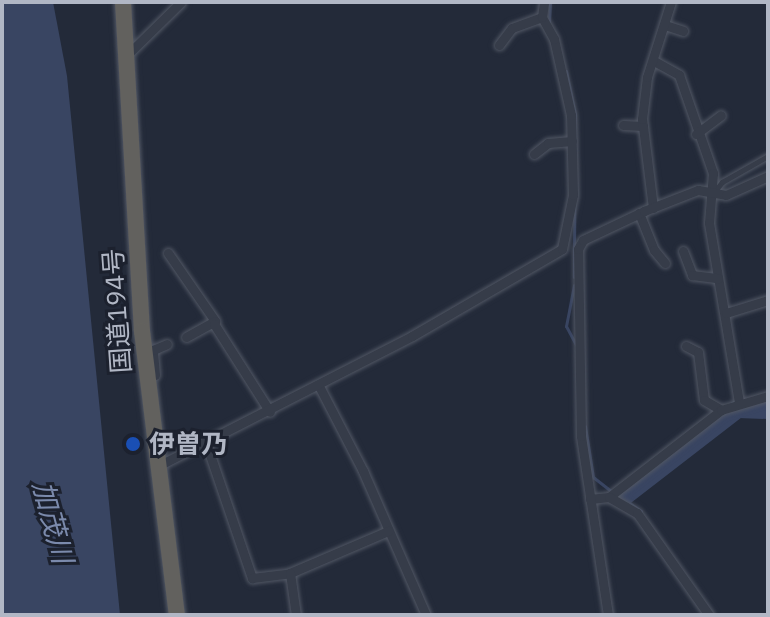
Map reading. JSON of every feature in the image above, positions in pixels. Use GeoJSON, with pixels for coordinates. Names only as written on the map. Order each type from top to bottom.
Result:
{"type":"FeatureCollection","features":[{"type":"Feature","properties":{"kind":"highway","name":"国道194号"},"geometry":{"type":"LineString","coordinates":[[123,2],[147,384],[177,615]]}},
{"type":"Feature","properties":{"kind":"street"},"geometry":{"type":"LineString","coordinates":[[125,57],[181,2]]}},
{"type":"Feature","properties":{"kind":"street"},"geometry":{"type":"LineString","coordinates":[[544,2],[542,17],[554,39],[572,141],[571,246],[579,400],[608,615]]}},
{"type":"Feature","properties":{"kind":"street"},"geometry":{"type":"LineString","coordinates":[[653,208],[643,126],[654,61],[671,2]]}},
{"type":"Feature","properties":{"kind":"street"},"geometry":{"type":"LineString","coordinates":[[499,45],[512,28],[542,17]]}},
{"type":"Feature","properties":{"kind":"street"},"geometry":{"type":"LineString","coordinates":[[665,25],[683,31]]}},
{"type":"Feature","properties":{"kind":"street"},"geometry":{"type":"LineString","coordinates":[[654,61],[679,75],[696,134],[713,173],[714,193],[709,223],[739,403]]}},
{"type":"Feature","properties":{"kind":"street"},"geometry":{"type":"LineString","coordinates":[[696,134],[721,115]]}},
{"type":"Feature","properties":{"kind":"street"},"geometry":{"type":"LineString","coordinates":[[623,125],[643,126]]}},
{"type":"Feature","properties":{"kind":"street"},"geometry":{"type":"LineString","coordinates":[[534,154],[548,143],[572,141]]}},
{"type":"Feature","properties":{"kind":"street"},"geometry":{"type":"LineString","coordinates":[[156,467],[270,412],[546,259],[639,213],[698,190],[726,195],[768,176]]}},
{"type":"Feature","properties":{"kind":"street"},"geometry":{"type":"LineString","coordinates":[[639,213],[654,250],[665,263]]}},
{"type":"Feature","properties":{"kind":"street"},"geometry":{"type":"LineString","coordinates":[[683,251],[692,275],[718,278]]}},
{"type":"Feature","properties":{"kind":"street"},"geometry":{"type":"LineString","coordinates":[[168,253],[270,412]]}},
{"type":"Feature","properties":{"kind":"street"},"geometry":{"type":"LineString","coordinates":[[726,313],[768,300]]}},
{"type":"Feature","properties":{"kind":"street"},"geometry":{"type":"LineString","coordinates":[[186,337],[214,324]]}},
{"type":"Feature","properties":{"kind":"street"},"geometry":{"type":"LineString","coordinates":[[147,384],[155,377],[153,350],[167,344]]}},
{"type":"Feature","properties":{"kind":"street"},"geometry":{"type":"LineString","coordinates":[[686,346],[698,352],[704,400],[721,410]]}},
{"type":"Feature","properties":{"kind":"street"},"geometry":{"type":"LineString","coordinates":[[319,386],[426,615]]}},
{"type":"Feature","properties":{"kind":"street"},"geometry":{"type":"LineString","coordinates":[[590,499],[609,497],[721,410],[768,396]]}},
{"type":"Feature","properties":{"kind":"street"},"geometry":{"type":"LineString","coordinates":[[206,443],[248,576],[290,573],[388,531]]}},
{"type":"Feature","properties":{"kind":"street"},"geometry":{"type":"LineString","coordinates":[[609,497],[637,513],[704,613]]}},
{"type":"Feature","properties":{"kind":"street"},"geometry":{"type":"LineString","coordinates":[[290,573],[296,615]]}},
{"type":"Feature","properties":{"kind":"lane"},"geometry":{"type":"LineString","coordinates":[[714,193],[722,182],[768,156]]}},
{"type":"Feature","properties":{"kind":"water","name":"加茂川"},"geometry":{"type":"Polygon","coordinates":[[[2,2],[53,2],[67,76],[120,615],[2,615],[2,2]]]}},
{"type":"Feature","properties":{"kind":"waterway"},"geometry":{"type":"LineString","coordinates":[[549,23],[550,2]]}},
{"type":"Feature","properties":{"kind":"waterway"},"geometry":{"type":"LineString","coordinates":[[566,71],[575,114],[574,277]]}},
{"type":"Feature","properties":{"kind":"waterway"},"geometry":{"type":"LineString","coordinates":[[574,285],[566,326],[576,345]]}},
{"type":"Feature","properties":{"kind":"waterway"},"geometry":{"type":"LineString","coordinates":[[624,497],[738,409],[768,410]]}},
{"type":"Feature","properties":{"kind":"waterway"},"geometry":{"type":"LineString","coordinates":[[585,426],[593,477],[612,492]]}},
{"type":"Feature","properties":{"kind":"waterway"},"geometry":{"type":"LineString","coordinates":[[618,495],[641,511]]}},
{"type":"Feature","properties":{"kind":"place","name":"伊曽乃"},"geometry":{"type":"Point","coordinates":[133,444]}}]}
